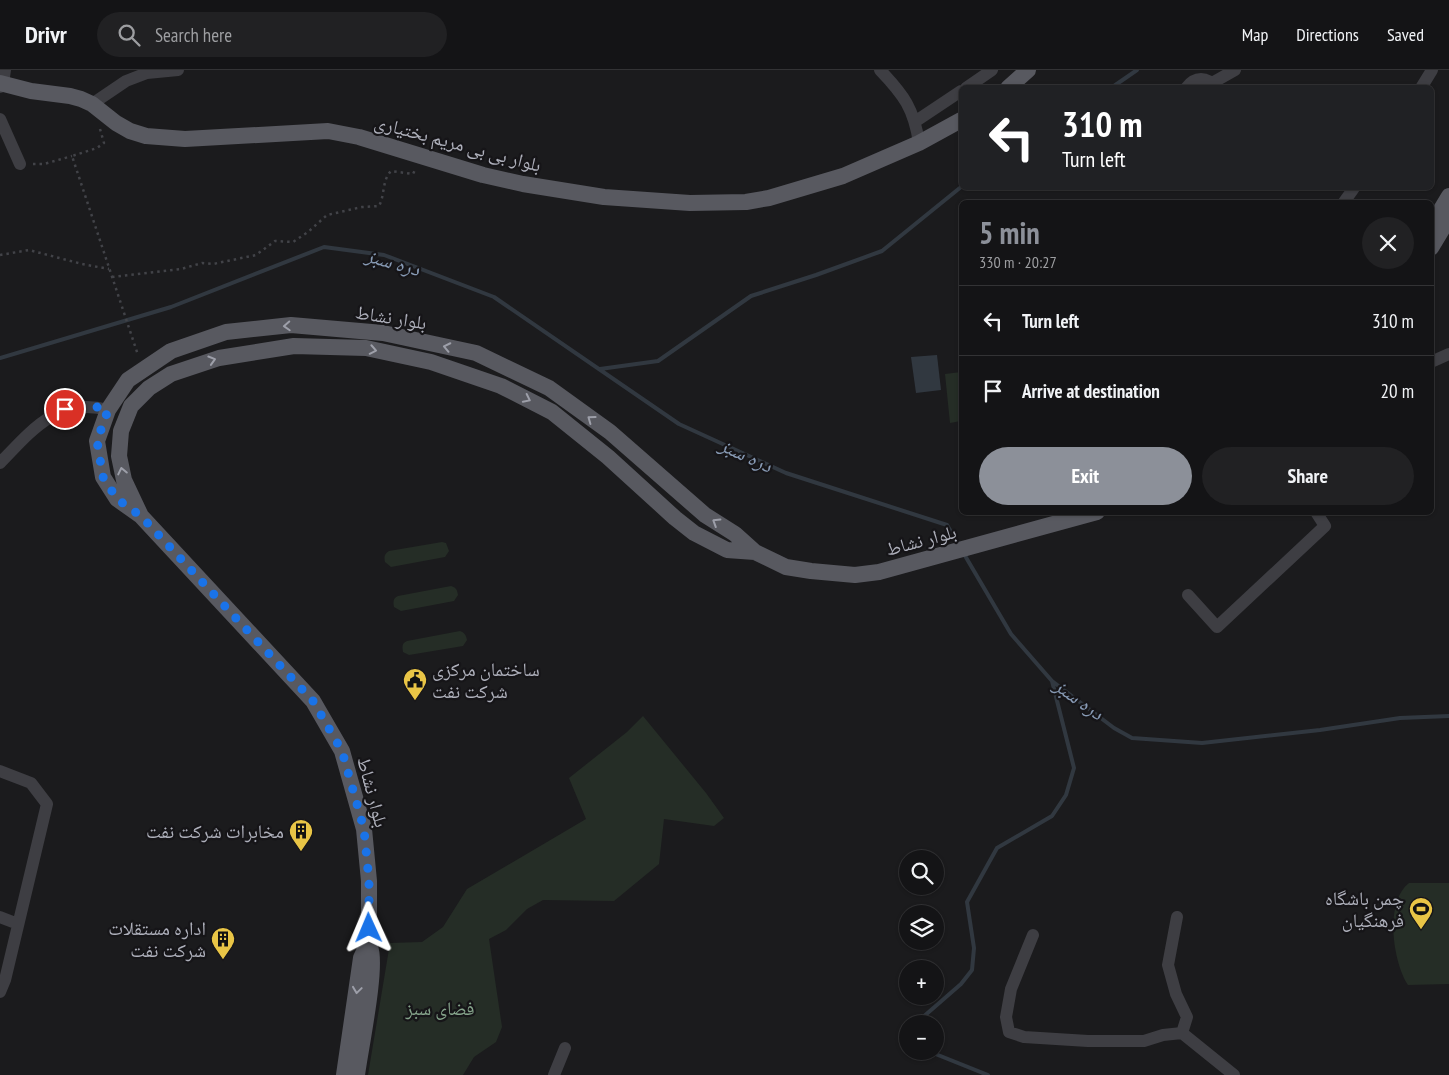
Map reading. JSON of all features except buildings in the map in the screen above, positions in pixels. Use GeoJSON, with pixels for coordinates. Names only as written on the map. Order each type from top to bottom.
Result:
{"type":"FeatureCollection","features":[{"type":"Feature","properties":{"kind":"main road"},"geometry":{"type":"LineString","coordinates":[[1011,85],[1028,70]]}},
{"type":"Feature","properties":{"kind":"main road","name":"بلوار بی بی مریم بختیاری"},"geometry":{"type":"LineString","coordinates":[[2,81],[31,91],[70,96],[92,104],[116,123],[130,131],[146,136],[185,139],[328,131],[359,137],[483,175],[568,192],[656,202],[724,204],[769,198],[843,176],[919,143],[959,121]]}},
{"type":"Feature","properties":{"kind":"main road"},"geometry":{"type":"LineString","coordinates":[[1434,221],[1449,196]]}},
{"type":"Feature","properties":{"kind":"main road"},"geometry":{"type":"LineString","coordinates":[[1434,243],[1449,218]]}},
{"type":"Feature","properties":{"kind":"main road","name":"بلوار نشاط"},"geometry":{"type":"LineString","coordinates":[[357,1075],[370,983],[372,953],[368,943],[369,881],[364,829],[342,751],[313,701],[141,516],[117,499],[103,477],[97,441],[108,410],[128,380],[144,367],[170,351],[226,332],[291,325],[383,334],[476,353],[549,388],[610,432],[705,515],[736,534],[754,552],[786,567],[811,571],[855,575],[879,572],[1086,515]]}},
{"type":"Feature","properties":{"kind":"main road","name":"بلوار نشاط"},"geometry":{"type":"LineString","coordinates":[[141,516],[124,480],[119,456],[121,431],[131,406],[149,388],[171,374],[218,358],[294,346],[366,348],[431,362],[466,374],[500,386],[552,412],[694,533],[727,550],[754,552]]}},
{"type":"Feature","properties":{"kind":"main road","name":"بلوار نشاط"},"geometry":{"type":"LineString","coordinates":[[344,1075],[361,958],[368,943]]}},
{"type":"Feature","properties":{"kind":"street"},"geometry":{"type":"LineString","coordinates":[[92,104],[126,81],[147,73],[178,70]]}},
{"type":"Feature","properties":{"kind":"street"},"geometry":{"type":"LineString","coordinates":[[880,70],[906,101],[916,121],[919,143]]}},
{"type":"Feature","properties":{"kind":"street"},"geometry":{"type":"LineString","coordinates":[[970,85],[992,70]]}},
{"type":"Feature","properties":{"kind":"street"},"geometry":{"type":"LineString","coordinates":[[1189,85],[1197,79],[1218,80],[1235,70]]}},
{"type":"Feature","properties":{"kind":"street"},"geometry":{"type":"LineString","coordinates":[[1423,85],[1432,70]]}},
{"type":"Feature","properties":{"kind":"street"},"geometry":{"type":"LineString","coordinates":[[916,121],[959,92]]}},
{"type":"Feature","properties":{"kind":"street"},"geometry":{"type":"LineString","coordinates":[[0,119],[20,164]]}},
{"type":"Feature","properties":{"kind":"street"},"geometry":{"type":"LineString","coordinates":[[1434,361],[1449,354]]}},
{"type":"Feature","properties":{"kind":"street"},"geometry":{"type":"LineString","coordinates":[[0,463],[36,425],[65,409],[93,406],[108,410]]}},
{"type":"Feature","properties":{"kind":"street"},"geometry":{"type":"LineString","coordinates":[[1188,596],[1217,627],[1325,526],[1318,515]]}},
{"type":"Feature","properties":{"kind":"street"},"geometry":{"type":"LineString","coordinates":[[0,771],[31,783],[47,804],[5,980],[0,992]]}},
{"type":"Feature","properties":{"kind":"street"},"geometry":{"type":"LineString","coordinates":[[0,917],[18,924]]}},
{"type":"Feature","properties":{"kind":"street"},"geometry":{"type":"LineString","coordinates":[[1177,918],[1168,965],[1176,994],[1187,1016],[1182,1033]]}},
{"type":"Feature","properties":{"kind":"street"},"geometry":{"type":"LineString","coordinates":[[1033,935],[1011,988],[1006,1017],[1009,1032],[1024,1037],[1088,1042],[1144,1041],[1163,1035],[1182,1033],[1234,1075]]}},
{"type":"Feature","properties":{"kind":"street"},"geometry":{"type":"LineString","coordinates":[[554,1075],[565,1048]]}},
{"type":"Feature","properties":{"kind":"path"},"geometry":{"type":"LineString","coordinates":[[20,164],[44,164],[97,148],[104,143],[99,126]]}},
{"type":"Feature","properties":{"kind":"path"},"geometry":{"type":"LineString","coordinates":[[72,156],[140,360]]}},
{"type":"Feature","properties":{"kind":"path"},"geometry":{"type":"LineString","coordinates":[[112,277],[157,273],[202,263],[222,262],[256,255],[275,241],[293,242],[327,216],[362,207],[379,206],[384,198],[386,177],[391,171],[413,174],[419,156]]}},
{"type":"Feature","properties":{"kind":"path"},"geometry":{"type":"LineString","coordinates":[[0,255],[29,250],[110,269]]}},
{"type":"Feature","properties":{"kind":"green space"},"geometry":{"type":"Polygon","coordinates":[[[959,372],[959,421],[950,423],[945,374],[959,372]]]}},
{"type":"Feature","properties":{"kind":"green space"},"geometry":{"type":"Polygon","coordinates":[[[442,542],[446,543],[449,551],[445,557],[391,567],[385,562],[386,553],[389,551],[442,542]]]}},
{"type":"Feature","properties":{"kind":"green space"},"geometry":{"type":"Polygon","coordinates":[[[451,586],[456,588],[458,593],[454,601],[401,611],[394,607],[394,600],[398,596],[451,586]]]}},
{"type":"Feature","properties":{"kind":"green space"},"geometry":{"type":"Polygon","coordinates":[[[460,631],[465,634],[467,640],[463,646],[409,655],[403,652],[403,645],[407,641],[460,631]]]}},
{"type":"Feature","properties":{"kind":"green space","name":"فضای سبز"},"geometry":{"type":"Polygon","coordinates":[[[643,716],[724,818],[714,826],[664,819],[659,864],[614,901],[543,900],[527,909],[506,930],[489,939],[502,1027],[496,1042],[474,1057],[463,1075],[368,1075],[390,943],[422,942],[443,927],[467,889],[586,819],[569,778],[627,732],[643,716]]]}},
{"type":"Feature","properties":{"kind":"green space","name":"چمن باشگاه فرهنگیان"},"geometry":{"type":"Polygon","coordinates":[[[1409,883],[1449,883],[1449,984],[1408,985],[1403,975],[1395,948],[1394,918],[1396,904],[1401,892],[1409,883]]]}},
{"type":"Feature","properties":{"kind":"shaded area"},"geometry":{"type":"Polygon","coordinates":[[[937,355],[941,390],[916,393],[911,357],[937,355]]]}},
{"type":"Feature","properties":{"kind":"waterway"},"geometry":{"type":"LineString","coordinates":[[1115,85],[1137,70]]}},
{"type":"Feature","properties":{"kind":"waterway"},"geometry":{"type":"LineString","coordinates":[[600,369],[658,361],[751,296],[882,251],[959,189]]}},
{"type":"Feature","properties":{"kind":"waterway","name":"دره سبز"},"geometry":{"type":"LineString","coordinates":[[0,358],[171,307],[324,247],[384,255],[494,297],[679,424],[786,473],[947,525],[959,545]]}},
{"type":"Feature","properties":{"kind":"waterway","name":"دره سبز"},"geometry":{"type":"LineString","coordinates":[[964,554],[1011,634],[1052,681],[1114,728],[1132,738],[1202,743],[1320,730],[1400,718],[1449,716]]}},
{"type":"Feature","properties":{"kind":"waterway"},"geometry":{"type":"LineString","coordinates":[[925,1015],[961,984],[972,970],[974,948],[967,902],[997,848],[1052,816],[1066,795],[1074,768],[1052,681]]}},
{"type":"Feature","properties":{"kind":"waterway"},"geometry":{"type":"LineString","coordinates":[[944,1057],[988,1075]]}},
{"type":"Feature","properties":{"kind":"place","name":"ساختمان مرکزی شرکت نفت"},"geometry":{"type":"Point","coordinates":[415,701]}},
{"type":"Feature","properties":{"kind":"place","name":"مخابرات شرکت نفت"},"geometry":{"type":"Point","coordinates":[301,852]}},
{"type":"Feature","properties":{"kind":"place","name":"چمن باشگاه فرهنگیان"},"geometry":{"type":"Point","coordinates":[1421,930]}},
{"type":"Feature","properties":{"kind":"place","name":"اداره مستقلات شرکت نفت"},"geometry":{"type":"Point","coordinates":[223,960]}},
{"type":"Feature","properties":{"kind":"route"},"geometry":{"type":"LineString","coordinates":[[65,409],[93,406],[108,410],[97,441],[103,477],[117,499],[141,516],[313,701],[342,751],[364,829],[369,881],[369,928]]}}]}
